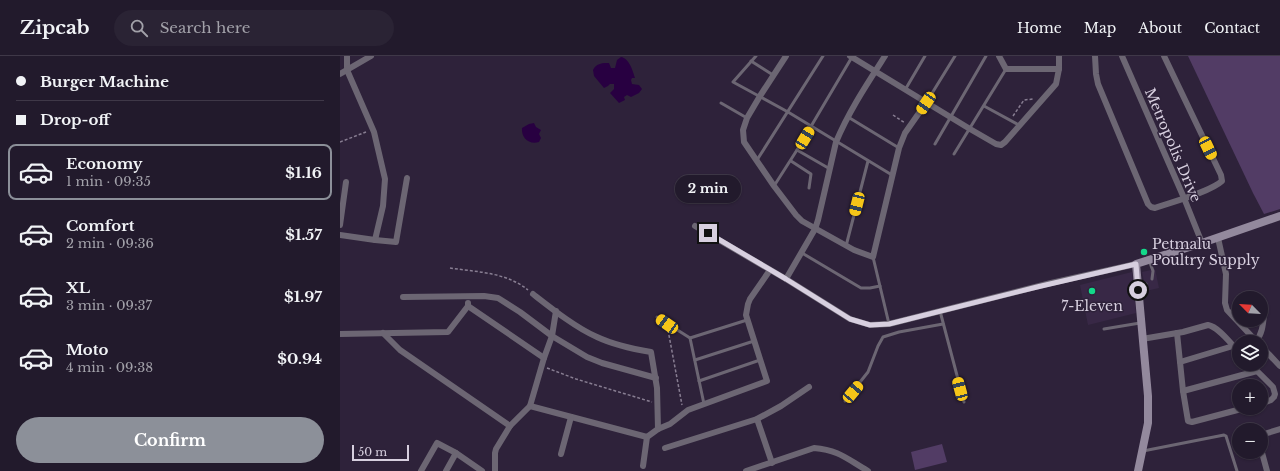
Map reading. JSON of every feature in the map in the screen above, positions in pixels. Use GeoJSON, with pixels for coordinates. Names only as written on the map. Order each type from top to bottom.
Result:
{"type":"FeatureCollection","features":[{"type":"Feature","properties":{"kind":"main road"},"geometry":{"type":"LineString","coordinates":[[1138,471],[1148,423],[1148,396],[1136,264],[1218,238],[1280,216]]}},
{"type":"Feature","properties":{"kind":"street"},"geometry":{"type":"LineString","coordinates":[[347,56],[347,70],[373,129],[385,179],[383,206],[375,240]]}},
{"type":"Feature","properties":{"kind":"street"},"geometry":{"type":"LineString","coordinates":[[340,74],[371,56]]}},
{"type":"Feature","properties":{"kind":"street"},"geometry":{"type":"LineString","coordinates":[[786,56],[747,118],[743,130],[744,142],[774,186],[802,221],[860,254],[873,257],[902,139],[926,103]]}},
{"type":"Feature","properties":{"kind":"street"},"geometry":{"type":"LineString","coordinates":[[786,279],[815,229],[836,142],[848,116],[885,56]]}},
{"type":"Feature","properties":{"kind":"street"},"geometry":{"type":"LineString","coordinates":[[999,56],[1006,70],[1060,69]]}},
{"type":"Feature","properties":{"kind":"street"},"geometry":{"type":"LineString","coordinates":[[851,57],[970,129],[996,144],[1001,145],[1056,84],[1060,69],[1059,56]]}},
{"type":"Feature","properties":{"kind":"street"},"geometry":{"type":"LineString","coordinates":[[1095,56],[1098,84],[1148,204],[1155,208],[1217,185],[1222,181],[1221,175],[1164,56]]}},
{"type":"Feature","properties":{"kind":"street","name":"Metropolis Drive"},"geometry":{"type":"LineString","coordinates":[[1122,56],[1202,243]]}},
{"type":"Feature","properties":{"kind":"street"},"geometry":{"type":"LineString","coordinates":[[340,235],[396,242],[407,178]]}},
{"type":"Feature","properties":{"kind":"street"},"geometry":{"type":"LineString","coordinates":[[340,225],[346,182]]}},
{"type":"Feature","properties":{"kind":"street"},"geometry":{"type":"LineString","coordinates":[[695,226],[786,279],[850,319],[870,325],[889,324],[1136,264]]}},
{"type":"Feature","properties":{"kind":"street"},"geometry":{"type":"LineString","coordinates":[[1218,238],[1226,274],[1225,303],[1227,310],[1250,335]]}},
{"type":"Feature","properties":{"kind":"street"},"geometry":{"type":"LineString","coordinates":[[643,466],[647,438],[658,429],[670,424],[688,410],[767,381],[746,314],[748,304],[770,270]]}},
{"type":"Feature","properties":{"kind":"street"},"geometry":{"type":"LineString","coordinates":[[533,294],[596,337],[651,352],[656,378],[658,429]]}},
{"type":"Feature","properties":{"kind":"street"},"geometry":{"type":"LineString","coordinates":[[403,297],[491,296],[503,300],[552,336],[594,361],[656,378]]}},
{"type":"Feature","properties":{"kind":"street"},"geometry":{"type":"LineString","coordinates":[[340,334],[448,332],[468,306],[469,297]]}},
{"type":"Feature","properties":{"kind":"street"},"geometry":{"type":"LineString","coordinates":[[468,306],[544,358]]}},
{"type":"Feature","properties":{"kind":"street"},"geometry":{"type":"LineString","coordinates":[[495,471],[495,453],[510,426],[530,406],[552,336],[556,311]]}},
{"type":"Feature","properties":{"kind":"street"},"geometry":{"type":"LineString","coordinates":[[1142,339],[1177,333],[1204,326],[1212,326],[1218,330],[1232,345]]}},
{"type":"Feature","properties":{"kind":"street"},"geometry":{"type":"LineString","coordinates":[[383,333],[400,350],[510,426]]}},
{"type":"Feature","properties":{"kind":"street"},"geometry":{"type":"LineString","coordinates":[[1177,333],[1183,391],[1188,421],[1190,422],[1232,411]]}},
{"type":"Feature","properties":{"kind":"street"},"geometry":{"type":"LineString","coordinates":[[1180,362],[1232,346]]}},
{"type":"Feature","properties":{"kind":"street"},"geometry":{"type":"LineString","coordinates":[[1268,353],[1280,366]]}},
{"type":"Feature","properties":{"kind":"street"},"geometry":{"type":"LineString","coordinates":[[1183,391],[1257,371],[1265,379]]}},
{"type":"Feature","properties":{"kind":"street"},"geometry":{"type":"LineString","coordinates":[[1268,382],[1273,387],[1275,394],[1274,398],[1268,401]]}},
{"type":"Feature","properties":{"kind":"street"},"geometry":{"type":"LineString","coordinates":[[665,448],[756,419],[781,406],[809,387]]}},
{"type":"Feature","properties":{"kind":"street"},"geometry":{"type":"LineString","coordinates":[[530,406],[647,438]]}},
{"type":"Feature","properties":{"kind":"street"},"geometry":{"type":"LineString","coordinates":[[561,454],[571,417]]}},
{"type":"Feature","properties":{"kind":"street"},"geometry":{"type":"LineString","coordinates":[[756,419],[772,463]]}},
{"type":"Feature","properties":{"kind":"street"},"geometry":{"type":"LineString","coordinates":[[1268,433],[1280,429]]}},
{"type":"Feature","properties":{"kind":"street"},"geometry":{"type":"LineString","coordinates":[[421,471],[437,443],[456,453],[474,469],[482,471]]}},
{"type":"Feature","properties":{"kind":"street"},"geometry":{"type":"LineString","coordinates":[[746,471],[814,448],[839,453],[868,471]]}},
{"type":"Feature","properties":{"kind":"street"},"geometry":{"type":"LineString","coordinates":[[446,471],[456,453]]}},
{"type":"Feature","properties":{"kind":"street"},"geometry":{"type":"LineString","coordinates":[[1264,459],[1268,471]]}},
{"type":"Feature","properties":{"kind":"lane"},"geometry":{"type":"LineString","coordinates":[[756,56],[733,82],[812,126],[892,175]]}},
{"type":"Feature","properties":{"kind":"lane"},"geometry":{"type":"LineString","coordinates":[[757,160],[823,56]]}},
{"type":"Feature","properties":{"kind":"lane"},"geometry":{"type":"LineString","coordinates":[[905,90],[926,56]]}},
{"type":"Feature","properties":{"kind":"lane"},"geometry":{"type":"LineString","coordinates":[[926,103],[955,56]]}},
{"type":"Feature","properties":{"kind":"lane"},"geometry":{"type":"LineString","coordinates":[[935,144],[986,56]]}},
{"type":"Feature","properties":{"kind":"lane"},"geometry":{"type":"LineString","coordinates":[[774,186],[798,150],[851,57]]}},
{"type":"Feature","properties":{"kind":"lane"},"geometry":{"type":"LineString","coordinates":[[751,61],[773,75]]}},
{"type":"Feature","properties":{"kind":"lane"},"geometry":{"type":"LineString","coordinates":[[954,154],[1006,70]]}},
{"type":"Feature","properties":{"kind":"lane"},"geometry":{"type":"LineString","coordinates":[[721,103],[747,118]]}},
{"type":"Feature","properties":{"kind":"lane"},"geometry":{"type":"LineString","coordinates":[[984,106],[1019,126]]}},
{"type":"Feature","properties":{"kind":"lane"},"geometry":{"type":"LineString","coordinates":[[848,116],[899,148]]}},
{"type":"Feature","properties":{"kind":"lane"},"geometry":{"type":"LineString","coordinates":[[798,150],[830,169]]}},
{"type":"Feature","properties":{"kind":"lane"},"geometry":{"type":"LineString","coordinates":[[791,161],[811,174],[809,188]]}},
{"type":"Feature","properties":{"kind":"lane"},"geometry":{"type":"LineString","coordinates":[[846,246],[868,161]]}},
{"type":"Feature","properties":{"kind":"lane"},"geometry":{"type":"LineString","coordinates":[[802,253],[861,288],[880,286]]}},
{"type":"Feature","properties":{"kind":"lane"},"geometry":{"type":"LineString","coordinates":[[873,257],[889,324]]}},
{"type":"Feature","properties":{"kind":"lane"},"geometry":{"type":"LineString","coordinates":[[1149,259],[1153,271],[1152,279]]}},
{"type":"Feature","properties":{"kind":"lane"},"geometry":{"type":"LineString","coordinates":[[1138,286],[1146,284]]}},
{"type":"Feature","properties":{"kind":"lane"},"geometry":{"type":"LineString","coordinates":[[940,311],[964,402]]}},
{"type":"Feature","properties":{"kind":"lane"},"geometry":{"type":"LineString","coordinates":[[657,317],[690,338],[704,404]]}},
{"type":"Feature","properties":{"kind":"lane"},"geometry":{"type":"LineString","coordinates":[[690,338],[747,320]]}},
{"type":"Feature","properties":{"kind":"lane"},"geometry":{"type":"LineString","coordinates":[[1104,329],[1141,322]]}},
{"type":"Feature","properties":{"kind":"lane"},"geometry":{"type":"LineString","coordinates":[[845,401],[868,372],[883,337],[899,332],[943,324]]}},
{"type":"Feature","properties":{"kind":"lane"},"geometry":{"type":"LineString","coordinates":[[695,360],[754,341]]}},
{"type":"Feature","properties":{"kind":"lane"},"geometry":{"type":"LineString","coordinates":[[699,381],[760,360]]}},
{"type":"Feature","properties":{"kind":"lane"},"geometry":{"type":"LineString","coordinates":[[1141,451],[1223,434],[1226,436],[1237,471]]}},
{"type":"Feature","properties":{"kind":"path"},"geometry":{"type":"LineString","coordinates":[[1010,120],[1024,100],[1045,97]]}},
{"type":"Feature","properties":{"kind":"path"},"geometry":{"type":"LineString","coordinates":[[893,115],[910,126]]}},
{"type":"Feature","properties":{"kind":"path"},"geometry":{"type":"LineString","coordinates":[[340,142],[373,129]]}},
{"type":"Feature","properties":{"kind":"path"},"geometry":{"type":"LineString","coordinates":[[450,268],[493,274],[503,277],[519,284],[533,294]]}},
{"type":"Feature","properties":{"kind":"path"},"geometry":{"type":"LineString","coordinates":[[667,324],[684,413]]}},
{"type":"Feature","properties":{"kind":"path"},"geometry":{"type":"LineString","coordinates":[[542,366],[576,379],[658,404]]}},
{"type":"Feature","properties":{"kind":"shaded area"},"geometry":{"type":"Polygon","coordinates":[[[1188,56],[1280,56],[1280,209],[1264,214],[1188,56]]]}},
{"type":"Feature","properties":{"kind":"shaded area"},"geometry":{"type":"Polygon","coordinates":[[[621,57],[628,62],[632,69],[635,78],[632,78],[631,80],[632,84],[639,85],[642,89],[639,93],[631,97],[627,95],[624,97],[625,100],[619,103],[610,93],[614,89],[614,84],[610,84],[604,88],[594,76],[593,70],[598,65],[604,63],[609,63],[611,68],[615,68],[617,60],[621,57]]]}},
{"type":"Feature","properties":{"kind":"shaded area"},"geometry":{"type":"Polygon","coordinates":[[[534,123],[536,127],[541,130],[539,134],[541,138],[539,142],[535,143],[526,140],[522,132],[522,128],[534,123]]]}},
{"type":"Feature","properties":{"kind":"shaded area"},"geometry":{"type":"Polygon","coordinates":[[[1155,269],[1159,288],[1146,291],[1142,272],[1155,269]]]}},
{"type":"Feature","properties":{"kind":"shaded area"},"geometry":{"type":"Polygon","coordinates":[[[1132,272],[1136,313],[1088,325],[1080,285],[1132,272]]]}},
{"type":"Feature","properties":{"kind":"shaded area"},"geometry":{"type":"Polygon","coordinates":[[[942,444],[947,462],[915,470],[911,452],[942,444]]]}},
{"type":"Feature","properties":{"kind":"place","name":"Petmalu Poultry Supply"},"geometry":{"type":"Point","coordinates":[1144,252]}},
{"type":"Feature","properties":{"kind":"place","name":"7-Eleven"},"geometry":{"type":"Point","coordinates":[1092,291]}},
{"type":"Feature","properties":{"kind":"route"},"geometry":{"type":"LineString","coordinates":[[708,233],[850,319],[870,325],[889,324],[1136,264],[1138,290]]}}]}
